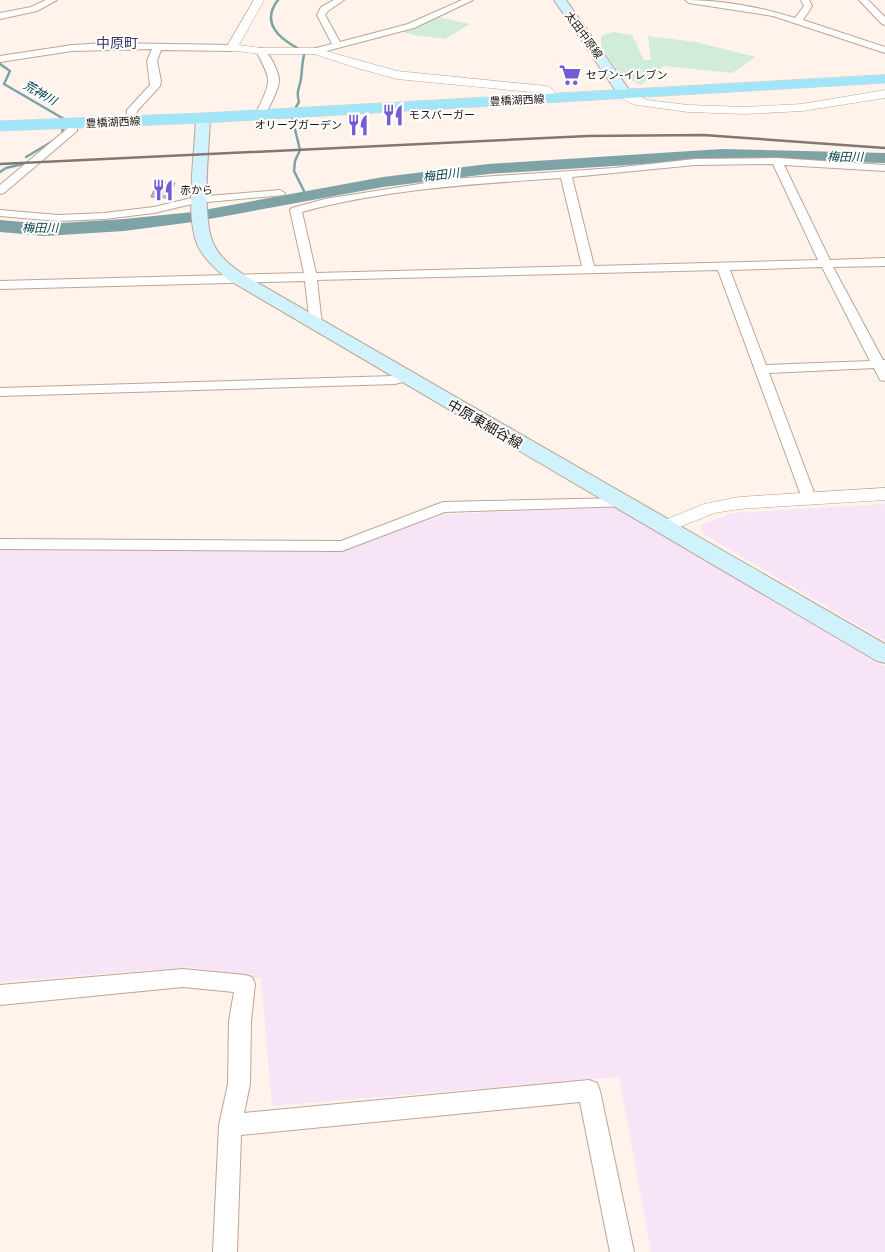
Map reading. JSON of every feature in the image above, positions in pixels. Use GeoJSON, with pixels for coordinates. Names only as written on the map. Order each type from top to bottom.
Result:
{"type":"FeatureCollection","features":[{"type":"Feature","properties":{"kind":"main road","name":"太田中原線"},"geometry":{"type":"LineString","coordinates":[[560,0],[626,94]]}},
{"type":"Feature","properties":{"kind":"main road","name":"豊橋湖西線"},"geometry":{"type":"LineString","coordinates":[[0,126],[131,122],[885,79]]}},
{"type":"Feature","properties":{"kind":"main road","name":"中原東細谷線"},"geometry":{"type":"LineString","coordinates":[[203,118],[200,224],[204,244],[218,263],[238,279],[885,655]]}},
{"type":"Feature","properties":{"kind":"street"},"geometry":{"type":"LineString","coordinates":[[0,16],[34,10],[53,0]]}},
{"type":"Feature","properties":{"kind":"street"},"geometry":{"type":"LineString","coordinates":[[232,48],[259,0]]}},
{"type":"Feature","properties":{"kind":"street"},"geometry":{"type":"LineString","coordinates":[[337,44],[321,15],[324,9],[340,0]]}},
{"type":"Feature","properties":{"kind":"street"},"geometry":{"type":"LineString","coordinates":[[0,59],[72,48],[158,47],[315,51],[411,26],[469,0]]}},
{"type":"Feature","properties":{"kind":"street"},"geometry":{"type":"LineString","coordinates":[[689,0],[753,9],[885,50]]}},
{"type":"Feature","properties":{"kind":"street"},"geometry":{"type":"LineString","coordinates":[[797,22],[808,6],[805,0]]}},
{"type":"Feature","properties":{"kind":"street"},"geometry":{"type":"LineString","coordinates":[[863,0],[885,22]]}},
{"type":"Feature","properties":{"kind":"street"},"geometry":{"type":"LineString","coordinates":[[131,122],[132,110],[155,86],[156,81],[152,61],[158,47]]}},
{"type":"Feature","properties":{"kind":"street"},"geometry":{"type":"LineString","coordinates":[[260,114],[274,82],[273,73],[261,51]]}},
{"type":"Feature","properties":{"kind":"street"},"geometry":{"type":"LineString","coordinates":[[315,51],[361,66],[396,74],[546,90],[553,98]]}},
{"type":"Feature","properties":{"kind":"street"},"geometry":{"type":"LineString","coordinates":[[626,94],[628,97],[644,103],[697,110],[731,112],[823,105],[855,101],[885,94]]}},
{"type":"Feature","properties":{"kind":"street"},"geometry":{"type":"LineString","coordinates":[[0,191],[73,129],[65,124]]}},
{"type":"Feature","properties":{"kind":"street"},"geometry":{"type":"LineString","coordinates":[[777,161],[826,264],[882,365],[885,377]]}},
{"type":"Feature","properties":{"kind":"street"},"geometry":{"type":"LineString","coordinates":[[316,325],[311,278],[296,210],[325,202],[451,182],[566,175],[695,162],[777,161],[885,168]]}},
{"type":"Feature","properties":{"kind":"street"},"geometry":{"type":"LineString","coordinates":[[566,175],[588,271]]}},
{"type":"Feature","properties":{"kind":"street"},"geometry":{"type":"LineString","coordinates":[[0,213],[58,218],[104,216],[154,210],[201,201],[280,193]]}},
{"type":"Feature","properties":{"kind":"street"},"geometry":{"type":"LineString","coordinates":[[0,285],[885,262]]}},
{"type":"Feature","properties":{"kind":"street"},"geometry":{"type":"LineString","coordinates":[[723,267],[809,498]]}},
{"type":"Feature","properties":{"kind":"street"},"geometry":{"type":"LineString","coordinates":[[760,369],[882,365]]}},
{"type":"Feature","properties":{"kind":"street"},"geometry":{"type":"LineString","coordinates":[[0,392],[395,380],[405,377]]}},
{"type":"Feature","properties":{"kind":"street"},"geometry":{"type":"LineString","coordinates":[[665,527],[710,508],[739,503],[885,494]]}},
{"type":"Feature","properties":{"kind":"street"},"geometry":{"type":"LineString","coordinates":[[0,544],[342,546],[443,507],[622,503]]}},
{"type":"Feature","properties":{"kind":"street"},"geometry":{"type":"LineString","coordinates":[[0,995],[184,978],[245,984],[240,1021],[239,1084],[230,1125],[225,1252]]}},
{"type":"Feature","properties":{"kind":"street"},"geometry":{"type":"LineString","coordinates":[[230,1125],[589,1091],[622,1252]]}},
{"type":"Feature","properties":{"kind":"shaded area"},"geometry":{"type":"Polygon","coordinates":[[[885,504],[885,641],[703,534],[700,526],[732,513],[885,504]]]}},
{"type":"Feature","properties":{"kind":"shaded area"},"geometry":{"type":"Polygon","coordinates":[[[620,507],[885,667],[885,1252],[651,1252],[619,1077],[272,1106],[261,979],[188,967],[0,982],[0,546],[345,548],[447,514],[620,507]]]}},
{"type":"Feature","properties":{"kind":"green space"},"geometry":{"type":"Polygon","coordinates":[[[437,17],[470,24],[445,39],[413,35],[401,31],[437,17]]]}},
{"type":"Feature","properties":{"kind":"green space"},"geometry":{"type":"Polygon","coordinates":[[[614,32],[632,35],[644,60],[651,60],[648,36],[696,42],[756,57],[732,73],[664,66],[641,85],[621,75],[601,47],[601,36],[614,32]]]}},
{"type":"Feature","properties":{"kind":"building","name":"赤から"},"geometry":{"type":"Polygon","coordinates":[[[157,182],[175,183],[169,198],[151,197],[157,182]]]}},
{"type":"Feature","properties":{"kind":"waterway"},"geometry":{"type":"LineString","coordinates":[[278,0],[273,8],[272,23],[279,35],[299,49]]}},
{"type":"Feature","properties":{"kind":"waterway"},"geometry":{"type":"LineString","coordinates":[[296,107],[299,102],[298,93],[304,55]]}},
{"type":"Feature","properties":{"kind":"waterway","name":"荒神川"},"geometry":{"type":"LineString","coordinates":[[0,64],[10,71],[4,84],[64,119],[62,135]]}},
{"type":"Feature","properties":{"kind":"waterway"},"geometry":{"type":"LineString","coordinates":[[292,117],[300,150],[295,161],[294,171],[304,191],[302,198]]}},
{"type":"Feature","properties":{"kind":"waterway","name":"荒神川"},"geometry":{"type":"LineString","coordinates":[[26,157],[53,141]]}},
{"type":"Feature","properties":{"kind":"waterway","name":"梅田川"},"geometry":{"type":"LineString","coordinates":[[0,226],[45,230],[124,225],[193,217],[383,182],[488,169],[722,154],[885,158]]}},
{"type":"Feature","properties":{"kind":"waterway","name":"荒神川"},"geometry":{"type":"LineString","coordinates":[[0,172],[6,168],[23,164]]}},
{"type":"Feature","properties":{"kind":"railway"},"geometry":{"type":"LineString","coordinates":[[0,164],[588,136],[703,135],[885,148]]}},
{"type":"Feature","properties":{"kind":"place","name":"セブン-イレブン"},"geometry":{"type":"Point","coordinates":[570,75]}},
{"type":"Feature","properties":{"kind":"place","name":"モスバーガー"},"geometry":{"type":"Point","coordinates":[393,115]}},
{"type":"Feature","properties":{"kind":"place","name":"オリーブガーデン"},"geometry":{"type":"Point","coordinates":[358,125]}},
{"type":"Feature","properties":{"kind":"place","name":"赤から"},"geometry":{"type":"Point","coordinates":[163,190]}},
{"type":"Feature","properties":{"kind":"district","name":"中原町"},"geometry":{"type":"Point","coordinates":[117,43]}}]}
